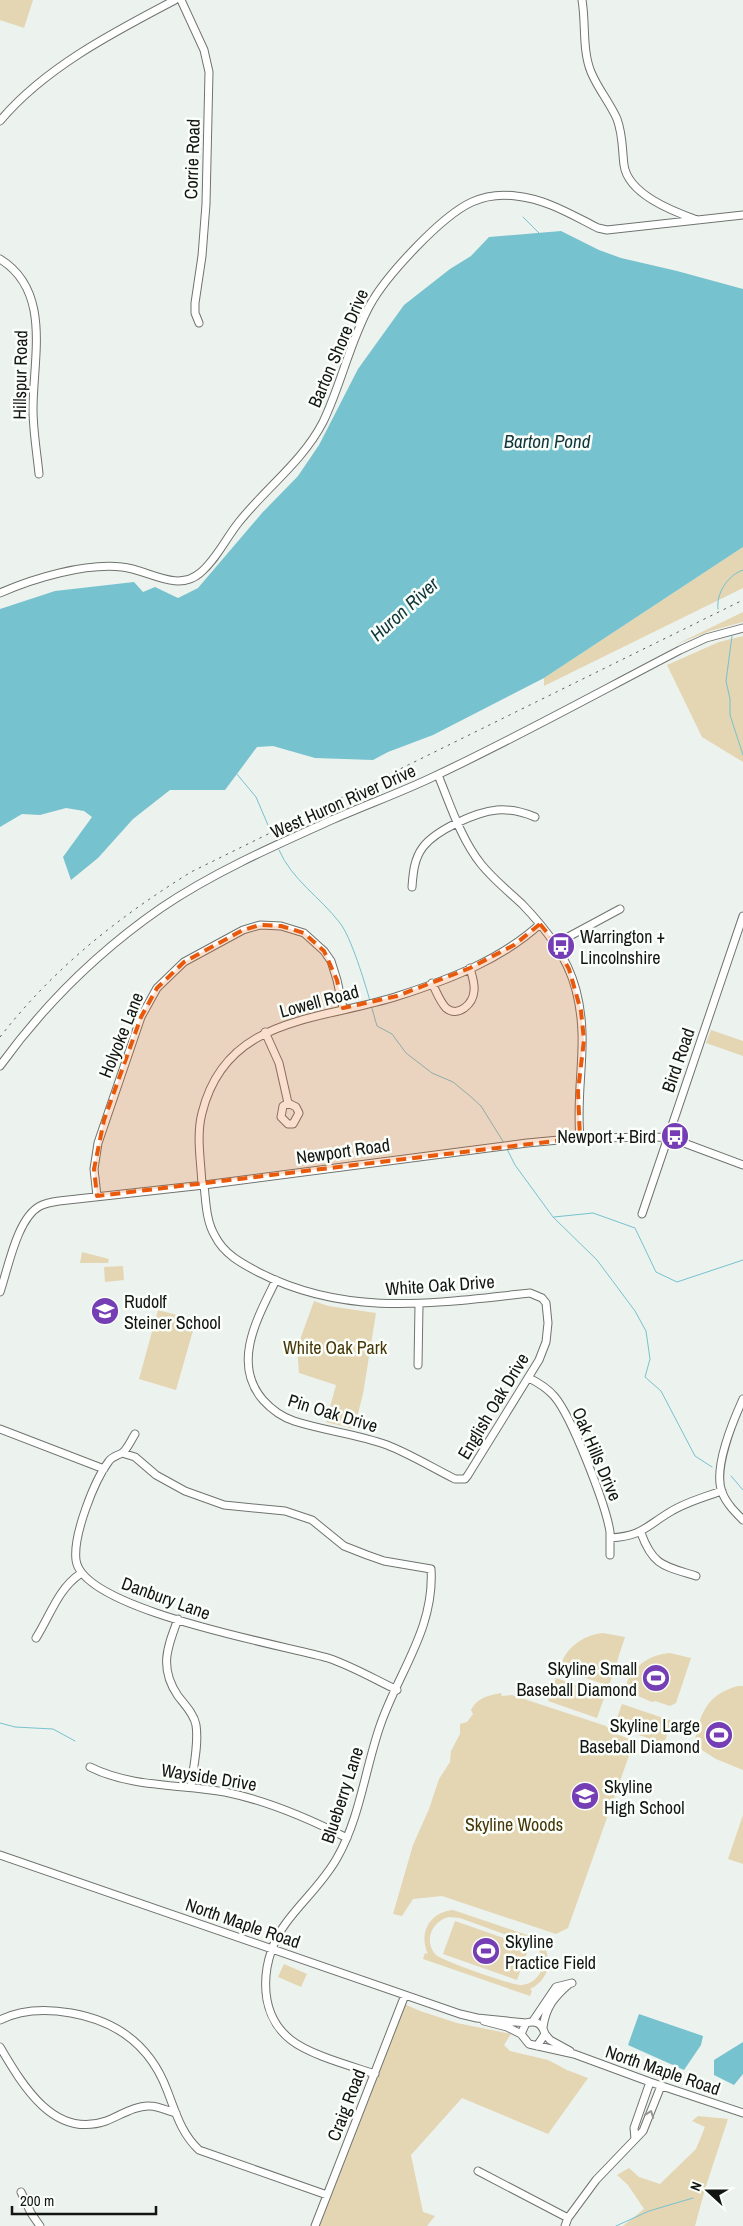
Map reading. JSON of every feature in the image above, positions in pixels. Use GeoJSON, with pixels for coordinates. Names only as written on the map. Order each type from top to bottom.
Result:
{"type":"FeatureCollection","features":[{"type":"Feature","properties":{"kind":"street"},"geometry":{"type":"LineString","coordinates":[[0,121],[27,92],[44,80],[115,32],[175,0]]}},
{"type":"Feature","properties":{"kind":"street","name":"Corrie Road"},"geometry":{"type":"LineString","coordinates":[[181,0],[204,50],[209,72],[206,204],[202,256],[195,303],[195,313],[199,323]]}},
{"type":"Feature","properties":{"kind":"street"},"geometry":{"type":"LineString","coordinates":[[582,0],[587,58],[591,72],[617,118],[622,134],[626,173],[640,192],[658,201],[668,209],[698,221]]}},
{"type":"Feature","properties":{"kind":"street","name":"Barton Shore Drive"},"geometry":{"type":"LineString","coordinates":[[0,593],[33,581],[99,566],[124,567],[174,581],[187,581],[200,573],[240,521],[311,442],[323,422],[369,306],[385,281],[439,225],[456,210],[471,202],[500,195],[534,199],[552,205],[598,228],[607,230],[743,215]]}},
{"type":"Feature","properties":{"kind":"street"},"geometry":{"type":"LineString","coordinates":[[668,209],[670,224]]}},
{"type":"Feature","properties":{"kind":"street","name":"Hillspur Road"},"geometry":{"type":"LineString","coordinates":[[0,259],[12,266],[20,277],[35,313],[38,338],[33,409],[39,474]]}},
{"type":"Feature","properties":{"kind":"street","name":"West Huron River Drive"},"geometry":{"type":"LineString","coordinates":[[0,1066],[53,1001],[127,934],[162,908],[250,858],[438,775],[575,706],[680,650],[713,636],[743,628]]}},
{"type":"Feature","properties":{"kind":"street"},"geometry":{"type":"LineString","coordinates":[[438,775],[459,824],[481,864],[540,924],[556,944],[568,969],[581,1011],[584,1040],[578,1091],[580,1138]]}},
{"type":"Feature","properties":{"kind":"street"},"geometry":{"type":"LineString","coordinates":[[412,887],[413,867],[423,848],[442,831],[480,814],[497,810],[522,812],[535,817]]}},
{"type":"Feature","properties":{"kind":"street"},"geometry":{"type":"LineString","coordinates":[[556,944],[620,909]]}},
{"type":"Feature","properties":{"kind":"street","name":"Bird Road"},"geometry":{"type":"LineString","coordinates":[[642,1214],[743,916]]}},
{"type":"Feature","properties":{"kind":"street","name":"Lowell Road"},"geometry":{"type":"LineString","coordinates":[[203,1185],[199,1137],[200,1123],[206,1102],[220,1074],[233,1056],[265,1032],[343,1008],[367,1004],[432,984],[470,968],[514,945],[540,924]]}},
{"type":"Feature","properties":{"kind":"street","name":"Holyoke Lane"},"geometry":{"type":"LineString","coordinates":[[97,1196],[94,1169],[98,1143],[141,1017],[157,988],[184,962],[243,930],[260,925],[281,926],[304,933],[324,951],[333,967],[343,1008]]}},
{"type":"Feature","properties":{"kind":"street"},"geometry":{"type":"LineString","coordinates":[[432,984],[446,1008],[454,1012],[460,1011],[473,998],[474,982],[470,968]]}},
{"type":"Feature","properties":{"kind":"street"},"geometry":{"type":"LineString","coordinates":[[265,1032],[279,1063],[288,1103]]}},
{"type":"Feature","properties":{"kind":"street","name":"Newport Road"},"geometry":{"type":"LineString","coordinates":[[0,1292],[18,1238],[32,1212],[48,1203],[580,1138],[668,1137],[743,1164]]}},
{"type":"Feature","properties":{"kind":"street","name":"White Oak Drive"},"geometry":{"type":"LineString","coordinates":[[203,1185],[208,1220],[215,1237],[230,1255],[276,1280],[318,1294],[378,1304],[419,1305],[530,1293]]}},
{"type":"Feature","properties":{"kind":"street","name":"Pin Oak Drive"},"geometry":{"type":"LineString","coordinates":[[276,1280],[254,1328],[248,1353],[251,1381],[258,1394],[268,1405],[280,1415],[294,1421],[336,1430],[387,1445],[460,1480]]}},
{"type":"Feature","properties":{"kind":"street","name":"English Oak Drive"},"geometry":{"type":"LineString","coordinates":[[460,1480],[465,1479],[468,1475],[530,1378],[546,1342],[548,1322],[546,1303],[542,1298],[530,1293]]}},
{"type":"Feature","properties":{"kind":"street"},"geometry":{"type":"LineString","coordinates":[[418,1364],[419,1305]]}},
{"type":"Feature","properties":{"kind":"street","name":"Oak Hills Drive"},"geometry":{"type":"LineString","coordinates":[[530,1378],[542,1385],[555,1397],[567,1416],[605,1512],[610,1538],[610,1555]]}},
{"type":"Feature","properties":{"kind":"street"},"geometry":{"type":"LineString","coordinates":[[743,1399],[722,1459],[722,1491],[729,1505],[743,1520]]}},
{"type":"Feature","properties":{"kind":"street"},"geometry":{"type":"LineString","coordinates":[[0,1429],[104,1469]]}},
{"type":"Feature","properties":{"kind":"street"},"geometry":{"type":"LineString","coordinates":[[36,1638],[50,1617],[60,1594],[80,1574],[76,1561],[80,1526],[104,1469],[114,1456],[122,1453],[135,1434]]}},
{"type":"Feature","properties":{"kind":"street","name":"Blueberry Lane"},"geometry":{"type":"LineString","coordinates":[[122,1453],[135,1457],[156,1475],[185,1491],[224,1505],[285,1511],[312,1520],[344,1546],[367,1556],[384,1561],[431,1569],[432,1582],[423,1627],[381,1724],[347,1838],[325,1878],[286,1923],[273,1949],[266,1975],[265,1991],[269,2009],[291,2040],[308,2050],[375,2074]]}},
{"type":"Feature","properties":{"kind":"street"},"geometry":{"type":"LineString","coordinates":[[610,1538],[626,1537],[641,1532],[669,1512],[688,1502],[722,1491]]}},
{"type":"Feature","properties":{"kind":"street"},"geometry":{"type":"LineString","coordinates":[[641,1532],[652,1557],[658,1563],[696,1576]]}},
{"type":"Feature","properties":{"kind":"street","name":"Danbury Lane"},"geometry":{"type":"LineString","coordinates":[[80,1574],[103,1591],[178,1619],[242,1639],[298,1650],[330,1659],[397,1690]]}},
{"type":"Feature","properties":{"kind":"street"},"geometry":{"type":"LineString","coordinates":[[178,1619],[166,1654],[166,1668],[170,1682],[196,1724],[191,1787]]}},
{"type":"Feature","properties":{"kind":"street","name":"Wayside Drive"},"geometry":{"type":"LineString","coordinates":[[90,1767],[112,1776],[159,1785],[224,1792],[276,1806],[347,1838]]}},
{"type":"Feature","properties":{"kind":"street","name":"North Maple Road"},"geometry":{"type":"LineString","coordinates":[[0,1855],[460,2014],[507,2027],[521,2034],[525,2042],[574,2054],[661,2086],[743,2113]]}},
{"type":"Feature","properties":{"kind":"street"},"geometry":{"type":"LineString","coordinates":[[521,2034],[556,1987],[572,1982],[552,2000],[545,2016],[544,2030],[537,2046]]}},
{"type":"Feature","properties":{"kind":"street","name":"Craig Road"},"geometry":{"type":"LineString","coordinates":[[315,2226],[405,1995]]}},
{"type":"Feature","properties":{"kind":"street"},"geometry":{"type":"LineString","coordinates":[[0,2020],[8,2016],[37,2010],[62,2011],[89,2016],[112,2024],[137,2043],[153,2062],[166,2087],[188,2140],[199,2150],[327,2195]]}},
{"type":"Feature","properties":{"kind":"street","name":"North Maple Road"},"geometry":{"type":"LineString","coordinates":[[477,2018],[530,2022],[544,2030],[550,2040],[574,2054]]}},
{"type":"Feature","properties":{"kind":"street"},"geometry":{"type":"LineString","coordinates":[[0,2047],[16,2075],[40,2104],[71,2124],[86,2126],[149,2106],[176,2113]]}},
{"type":"Feature","properties":{"kind":"street"},"geometry":{"type":"LineString","coordinates":[[634,2139],[634,2128],[650,2082]]}},
{"type":"Feature","properties":{"kind":"street"},"geometry":{"type":"LineString","coordinates":[[565,2226],[568,2218],[596,2180],[643,2131],[661,2086]]}},
{"type":"Feature","properties":{"kind":"street"},"geometry":{"type":"LineString","coordinates":[[478,2170],[568,2218]]}},
{"type":"Feature","properties":{"kind":"street"},"geometry":{"type":"LineString","coordinates":[[21,2192],[31,2213],[40,2226]]}},
{"type":"Feature","properties":{"kind":"highlighted area"},"geometry":{"type":"Polygon","coordinates":[[[540,924],[550,936],[569,969],[581,1011],[584,1040],[578,1091],[580,1138],[97,1196],[94,1169],[104,1120],[141,1017],[157,988],[184,962],[243,930],[260,925],[281,926],[304,933],[324,951],[337,980],[343,1008],[397,996],[470,968],[514,945],[540,924]]]}},
{"type":"Feature","properties":{"kind":"green space"},"geometry":{"type":"Polygon","coordinates":[[[0,0],[33,0],[24,28],[0,20],[0,0]]]}},
{"type":"Feature","properties":{"kind":"green space"},"geometry":{"type":"Polygon","coordinates":[[[743,547],[743,588],[544,686],[544,678],[743,547]]]}},
{"type":"Feature","properties":{"kind":"green space"},"geometry":{"type":"Polygon","coordinates":[[[743,612],[743,622],[710,631],[675,645],[743,612]]]}},
{"type":"Feature","properties":{"kind":"green space"},"geometry":{"type":"Polygon","coordinates":[[[743,636],[743,762],[702,737],[667,665],[719,642],[743,636]]]}},
{"type":"Feature","properties":{"kind":"green space"},"geometry":{"type":"Polygon","coordinates":[[[711,1030],[743,1041],[743,1056],[706,1043],[711,1030]]]}},
{"type":"Feature","properties":{"kind":"green space"},"geometry":{"type":"Polygon","coordinates":[[[82,1252],[109,1259],[108,1263],[80,1263],[82,1252]]]}},
{"type":"Feature","properties":{"kind":"green space"},"geometry":{"type":"Polygon","coordinates":[[[123,1266],[124,1280],[105,1282],[104,1267],[123,1266]]]}},
{"type":"Feature","properties":{"kind":"green space","name":"White Oak Park"},"geometry":{"type":"Polygon","coordinates":[[[314,1301],[328,1306],[376,1313],[363,1394],[354,1429],[326,1422],[336,1385],[299,1373],[297,1348],[314,1301]]]}},
{"type":"Feature","properties":{"kind":"green space"},"geometry":{"type":"Polygon","coordinates":[[[158,1310],[196,1320],[176,1390],[139,1379],[158,1310]]]}},
{"type":"Feature","properties":{"kind":"green space","name":"Skyline Small Baseball Diamond"},"geometry":{"type":"Polygon","coordinates":[[[603,1633],[625,1637],[610,1683],[606,1685],[560,1669],[570,1649],[588,1637],[603,1633]]]}},
{"type":"Feature","properties":{"kind":"green space","name":"Skyline Small Baseball Diamond"},"geometry":{"type":"Polygon","coordinates":[[[670,1653],[691,1658],[676,1703],[670,1706],[655,1701],[652,1702],[624,1690],[631,1675],[641,1664],[654,1657],[670,1653]]]}},
{"type":"Feature","properties":{"kind":"green space"},"geometry":{"type":"Polygon","coordinates":[[[556,1678],[605,1695],[597,1718],[548,1701],[556,1678]]]}},
{"type":"Feature","properties":{"kind":"green space","name":"Skyline Large Baseball Diamond"},"geometry":{"type":"Polygon","coordinates":[[[743,1686],[743,1770],[716,1759],[694,1745],[702,1716],[711,1701],[727,1690],[743,1686]]]}},
{"type":"Feature","properties":{"kind":"green space","name":"Skyline Woods"},"geometry":{"type":"Polygon","coordinates":[[[501,1693],[502,1696],[512,1695],[606,1726],[611,1732],[632,1740],[632,1745],[629,1748],[631,1750],[568,1928],[556,1934],[442,1896],[413,1899],[402,1916],[393,1914],[413,1845],[429,1809],[439,1779],[450,1762],[451,1751],[460,1734],[460,1724],[467,1722],[473,1714],[471,1710],[477,1702],[488,1696],[501,1693]]]}},
{"type":"Feature","properties":{"kind":"green space"},"geometry":{"type":"Polygon","coordinates":[[[622,1704],[672,1721],[664,1744],[614,1726],[622,1704]]]}},
{"type":"Feature","properties":{"kind":"green space"},"geometry":{"type":"Polygon","coordinates":[[[743,1815],[743,1864],[728,1859],[743,1815]]]}},
{"type":"Feature","properties":{"kind":"green space"},"geometry":{"type":"Polygon","coordinates":[[[453,1910],[530,1936],[538,1941],[544,1947],[547,1954],[547,1970],[538,1984],[530,1989],[532,1991],[530,1996],[423,1959],[425,1953],[428,1954],[424,1939],[425,1931],[432,1919],[453,1910]],[[449,1917],[443,1919],[434,1927],[431,1932],[430,1944],[436,1955],[493,1978],[516,1984],[529,1983],[539,1975],[543,1965],[542,1959],[534,1945],[460,1918],[449,1917]]]}},
{"type":"Feature","properties":{"kind":"green space","name":"Skyline Practice Field"},"geometry":{"type":"Polygon","coordinates":[[[455,1921],[529,1947],[517,1980],[443,1954],[455,1921]]]}},
{"type":"Feature","properties":{"kind":"green space"},"geometry":{"type":"Polygon","coordinates":[[[284,1964],[307,1974],[301,1987],[278,1977],[284,1964]]]}},
{"type":"Feature","properties":{"kind":"green space"},"geometry":{"type":"Polygon","coordinates":[[[402,2003],[457,2023],[511,2034],[504,2045],[510,2051],[548,2060],[588,2078],[548,2134],[462,2098],[411,2155],[423,2212],[435,2216],[427,2226],[315,2226],[402,2003]]]}},
{"type":"Feature","properties":{"kind":"green space"},"geometry":{"type":"Polygon","coordinates":[[[698,2116],[728,2119],[695,2226],[623,2226],[644,2209],[628,2185],[617,2175],[629,2168],[639,2177],[660,2184],[696,2149],[705,2127],[692,2121],[698,2116]]]}},
{"type":"Feature","properties":{"kind":"water","name":"Barton Pond"},"geometry":{"type":"Polygon","coordinates":[[[561,231],[599,250],[621,258],[743,289],[743,547],[544,678],[433,735],[388,752],[373,760],[315,758],[273,746],[257,747],[225,790],[170,790],[133,819],[98,858],[71,880],[63,857],[92,817],[84,811],[66,808],[40,815],[22,814],[0,827],[0,609],[55,591],[134,582],[143,592],[155,587],[178,598],[198,588],[262,513],[298,476],[319,445],[358,369],[404,305],[450,269],[471,256],[489,237],[561,231]]]}},
{"type":"Feature","properties":{"kind":"water"},"geometry":{"type":"Polygon","coordinates":[[[639,2014],[703,2036],[701,2045],[684,2070],[628,2045],[639,2014]]]}},
{"type":"Feature","properties":{"kind":"water"},"geometry":{"type":"Polygon","coordinates":[[[743,2042],[743,2074],[734,2085],[714,2075],[714,2060],[743,2042]]]}},
{"type":"Feature","properties":{"kind":"waterway"},"geometry":{"type":"LineString","coordinates":[[523,217],[539,233]]}},
{"type":"Feature","properties":{"kind":"waterway"},"geometry":{"type":"LineString","coordinates":[[718,609],[719,597],[724,585],[732,576],[743,570]]}},
{"type":"Feature","properties":{"kind":"waterway"},"geometry":{"type":"LineString","coordinates":[[732,636],[726,681],[730,699],[730,715],[743,755]]}},
{"type":"Feature","properties":{"kind":"waterway"},"geometry":{"type":"LineString","coordinates":[[236,773],[256,797],[268,825]]}},
{"type":"Feature","properties":{"kind":"waterway"},"geometry":{"type":"LineString","coordinates":[[279,850],[291,870],[340,923],[349,939],[370,1001]]}},
{"type":"Feature","properties":{"kind":"waterway"},"geometry":{"type":"LineString","coordinates":[[371,1005],[377,1026],[392,1034],[406,1053],[432,1073],[453,1082],[481,1106],[504,1143]]}},
{"type":"Feature","properties":{"kind":"waterway"},"geometry":{"type":"LineString","coordinates":[[507,1149],[515,1165],[553,1217],[597,1260],[635,1311],[646,1331],[650,1359],[645,1377],[661,1391],[695,1456],[712,1467]]}},
{"type":"Feature","properties":{"kind":"waterway"},"geometry":{"type":"LineString","coordinates":[[554,1217],[593,1213],[635,1228],[656,1272],[677,1282],[743,1260]]}},
{"type":"Feature","properties":{"kind":"waterway"},"geometry":{"type":"LineString","coordinates":[[731,1476],[743,1490]]}},
{"type":"Feature","properties":{"kind":"waterway"},"geometry":{"type":"LineString","coordinates":[[0,1723],[15,1727],[53,1729],[75,1741]]}},
{"type":"Feature","properties":{"kind":"waterway"},"geometry":{"type":"LineString","coordinates":[[616,2226],[649,2211],[693,2198]]}},
{"type":"Feature","properties":{"kind":"railway"},"geometry":{"type":"LineString","coordinates":[[0,1037],[42,989],[88,946],[138,907],[191,872],[743,600]]}},
{"type":"Feature","properties":{"kind":"place","name":"Warrington + Lincolnshire"},"geometry":{"type":"Point","coordinates":[561,946]}},
{"type":"Feature","properties":{"kind":"place","name":"Newport + Bird"},"geometry":{"type":"Point","coordinates":[675,1136]}},
{"type":"Feature","properties":{"kind":"place","name":"Rudolf Steiner School"},"geometry":{"type":"Point","coordinates":[105,1311]}},
{"type":"Feature","properties":{"kind":"place","name":"Skyline Small Baseball Diamond"},"geometry":{"type":"Point","coordinates":[656,1678]}},
{"type":"Feature","properties":{"kind":"place","name":"Skyline Large Baseball Diamond"},"geometry":{"type":"Point","coordinates":[719,1735]}},
{"type":"Feature","properties":{"kind":"place","name":"Skyline High School"},"geometry":{"type":"Point","coordinates":[585,1796]}},
{"type":"Feature","properties":{"kind":"place","name":"Skyline Practice Field"},"geometry":{"type":"Point","coordinates":[486,1951]}},
{"type":"Feature","properties":{"kind":"water label","name":"Huron River"},"geometry":{"type":"Point","coordinates":[404,609]}}]}
